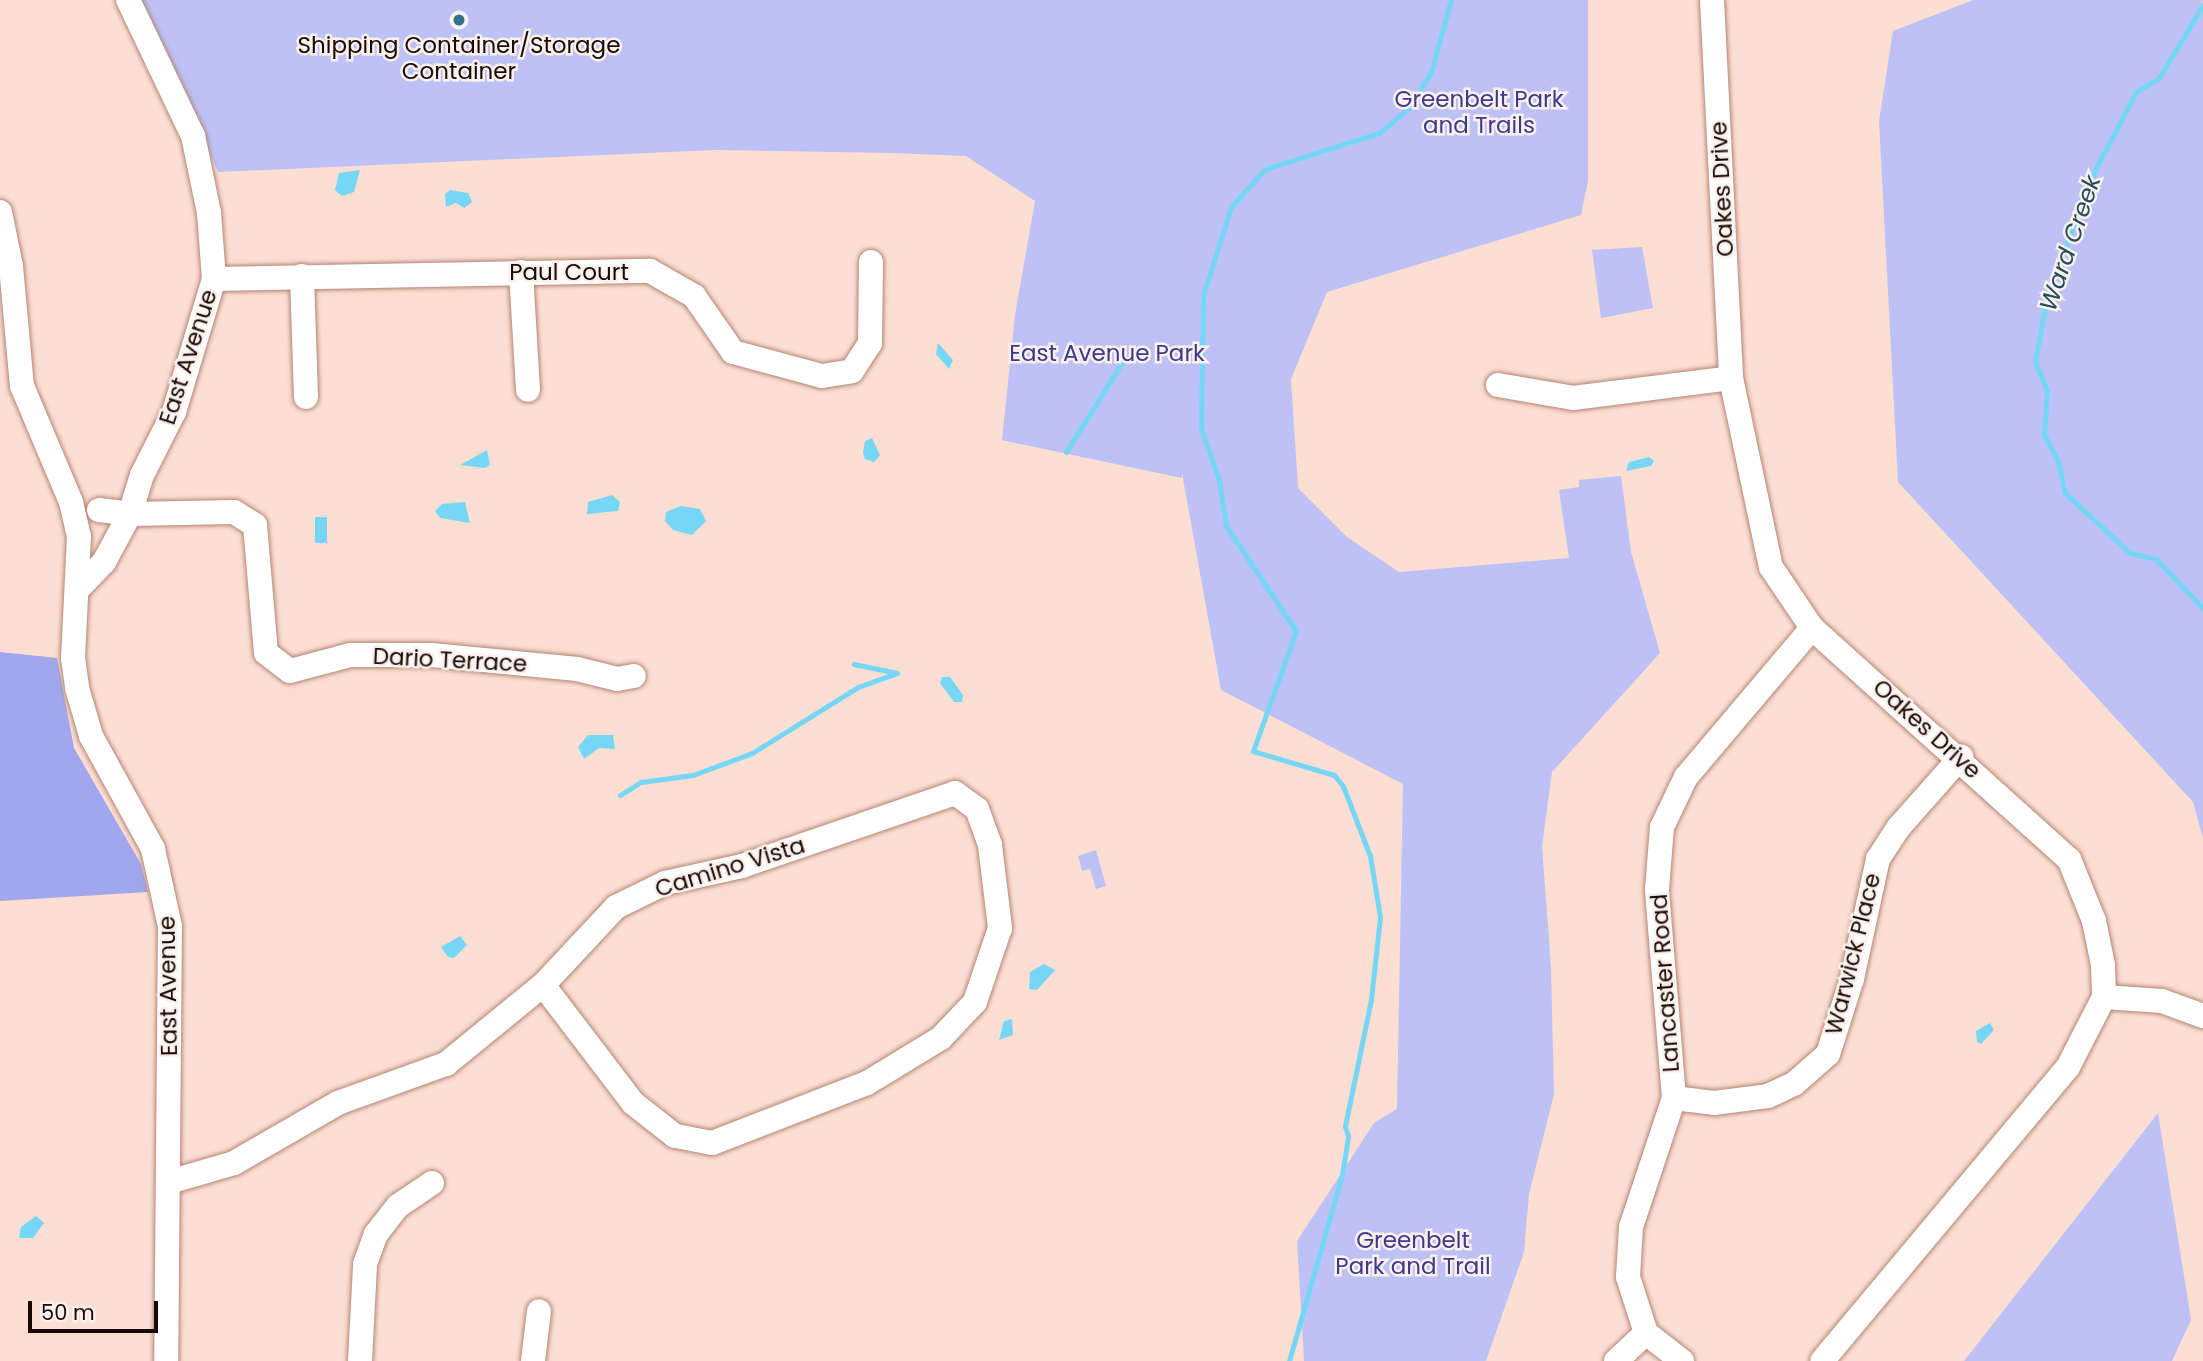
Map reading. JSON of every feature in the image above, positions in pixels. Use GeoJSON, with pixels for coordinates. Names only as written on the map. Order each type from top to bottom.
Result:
{"type":"FeatureCollection","features":[{"type":"Feature","properties":{"kind":"street","name":"East Avenue"},"geometry":{"type":"LineString","coordinates":[[77,590],[104,562],[130,514],[142,475],[174,412],[214,279],[209,213],[193,136],[128,0]]}},
{"type":"Feature","properties":{"kind":"street","name":"Oakes Drive"},"geometry":{"type":"LineString","coordinates":[[1712,0],[1731,378],[1771,567],[1812,628],[1961,757],[2069,859],[2094,921],[2104,997]]}},
{"type":"Feature","properties":{"kind":"street","name":"East Avenue"},"geometry":{"type":"LineString","coordinates":[[0,212],[11,266],[22,386],[71,502],[79,536],[73,658],[83,714],[106,767],[153,849],[170,926],[166,1361]]}},
{"type":"Feature","properties":{"kind":"street","name":"Paul Court"},"geometry":{"type":"LineString","coordinates":[[214,279],[521,271],[650,271],[694,296],[733,352],[776,366],[822,376],[852,371],[870,343],[871,262]]}},
{"type":"Feature","properties":{"kind":"street"},"geometry":{"type":"LineString","coordinates":[[521,271],[528,390]]}},
{"type":"Feature","properties":{"kind":"street"},"geometry":{"type":"LineString","coordinates":[[302,276],[306,397]]}},
{"type":"Feature","properties":{"kind":"street"},"geometry":{"type":"LineString","coordinates":[[1499,385],[1573,398],[1731,378]]}},
{"type":"Feature","properties":{"kind":"street","name":"East Avenue"},"geometry":{"type":"LineString","coordinates":[[99,510],[142,475]]}},
{"type":"Feature","properties":{"kind":"street"},"geometry":{"type":"LineString","coordinates":[[71,502],[99,510]]}},
{"type":"Feature","properties":{"kind":"street","name":"Dario Terrace"},"geometry":{"type":"LineString","coordinates":[[99,510],[130,514],[234,512],[255,526],[267,653],[290,671],[350,655],[432,655],[577,669],[617,679],[634,676]]}},
{"type":"Feature","properties":{"kind":"street","name":"Lancaster Road"},"geometry":{"type":"LineString","coordinates":[[1646,1334],[1628,1278],[1631,1227],[1674,1098],[1657,890],[1662,827],[1686,777],[1812,628]]}},
{"type":"Feature","properties":{"kind":"street","name":"Warwick Place"},"geometry":{"type":"LineString","coordinates":[[1674,1098],[1714,1103],[1768,1096],[1794,1084],[1828,1054],[1852,979],[1878,859],[1899,827],[1961,757]]}},
{"type":"Feature","properties":{"kind":"street","name":"Camino Vista"},"geometry":{"type":"LineString","coordinates":[[169,1182],[234,1163],[338,1103],[446,1064],[543,985],[616,907],[665,883],[742,866],[954,793],[977,809],[990,845],[1000,928],[975,1002],[941,1038],[867,1083],[712,1143],[675,1136],[633,1103],[543,985]]}},
{"type":"Feature","properties":{"kind":"street"},"geometry":{"type":"LineString","coordinates":[[1822,1361],[2068,1067],[2104,997],[2162,1001],[2203,1016]]}},
{"type":"Feature","properties":{"kind":"street"},"geometry":{"type":"LineString","coordinates":[[360,1361],[365,1264],[376,1234],[398,1206],[432,1183]]}},
{"type":"Feature","properties":{"kind":"street"},"geometry":{"type":"LineString","coordinates":[[533,1361],[539,1311]]}},
{"type":"Feature","properties":{"kind":"street"},"geometry":{"type":"LineString","coordinates":[[1616,1361],[1646,1334],[1682,1361]]}},
{"type":"Feature","properties":{"kind":"green space"},"geometry":{"type":"Polygon","coordinates":[[[141,0],[1588,0],[1588,181],[1581,215],[1327,292],[1291,379],[1298,488],[1347,537],[1399,572],[1569,558],[1559,490],[1579,487],[1579,480],[1621,476],[1631,552],[1660,653],[1552,772],[1542,846],[1551,967],[1554,1094],[1529,1194],[1524,1252],[1486,1361],[1304,1361],[1297,1241],[1374,1123],[1397,1109],[1403,784],[1221,690],[1182,473],[1182,478],[1002,440],[1015,315],[1035,201],[966,156],[892,153],[715,150],[218,172],[141,0]]]}},
{"type":"Feature","properties":{"kind":"green space"},"geometry":{"type":"Polygon","coordinates":[[[1973,0],[2203,0],[2194,24],[2203,10],[2203,838],[2193,802],[1898,482],[1879,121],[1893,31],[1973,0]]]}},
{"type":"Feature","properties":{"kind":"green space"},"geometry":{"type":"Polygon","coordinates":[[[1642,247],[1653,308],[1601,318],[1592,250],[1642,247]]]}},
{"type":"Feature","properties":{"kind":"green space"},"geometry":{"type":"Polygon","coordinates":[[[1096,850],[1106,886],[1096,889],[1090,869],[1082,871],[1078,856],[1096,850]]]}},
{"type":"Feature","properties":{"kind":"green space"},"geometry":{"type":"Polygon","coordinates":[[[2158,1113],[2191,1320],[2172,1361],[1964,1361],[2158,1113]]]}},
{"type":"Feature","properties":{"kind":"shaded area"},"geometry":{"type":"Polygon","coordinates":[[[360,170],[354,192],[342,196],[335,190],[339,173],[360,170]]]}},
{"type":"Feature","properties":{"kind":"shaded area"},"geometry":{"type":"Polygon","coordinates":[[[450,190],[468,193],[472,202],[464,208],[456,203],[446,207],[445,194],[450,190]]]}},
{"type":"Feature","properties":{"kind":"shaded area"},"geometry":{"type":"Polygon","coordinates":[[[938,343],[953,360],[949,369],[936,354],[938,343]]]}},
{"type":"Feature","properties":{"kind":"shaded area"},"geometry":{"type":"Polygon","coordinates":[[[872,438],[880,455],[874,462],[865,459],[863,453],[865,441],[872,438]]]}},
{"type":"Feature","properties":{"kind":"shaded area"},"geometry":{"type":"Polygon","coordinates":[[[487,450],[490,465],[485,468],[460,465],[487,450]]]}},
{"type":"Feature","properties":{"kind":"shaded area"},"geometry":{"type":"Polygon","coordinates":[[[1649,457],[1654,461],[1651,466],[1626,471],[1629,462],[1649,457]]]}},
{"type":"Feature","properties":{"kind":"shaded area"},"geometry":{"type":"Polygon","coordinates":[[[612,495],[620,502],[618,511],[587,514],[588,502],[612,495]]]}},
{"type":"Feature","properties":{"kind":"shaded area"},"geometry":{"type":"Polygon","coordinates":[[[465,502],[470,523],[440,518],[435,511],[442,504],[465,502]]]}},
{"type":"Feature","properties":{"kind":"shaded area"},"geometry":{"type":"Polygon","coordinates":[[[681,506],[700,509],[706,521],[692,535],[673,530],[665,521],[666,512],[681,506]]]}},
{"type":"Feature","properties":{"kind":"shaded area"},"geometry":{"type":"Polygon","coordinates":[[[315,517],[327,517],[327,543],[315,543],[315,517]]]}},
{"type":"Feature","properties":{"kind":"shaded area"},"geometry":{"type":"Polygon","coordinates":[[[0,652],[57,658],[74,748],[141,864],[148,892],[0,901],[0,652]]]}},
{"type":"Feature","properties":{"kind":"shaded area"},"geometry":{"type":"Polygon","coordinates":[[[942,677],[950,677],[963,695],[962,702],[954,702],[940,683],[942,677]]]}},
{"type":"Feature","properties":{"kind":"shaded area"},"geometry":{"type":"Polygon","coordinates":[[[588,735],[613,735],[615,749],[599,748],[584,759],[578,747],[588,735]]]}},
{"type":"Feature","properties":{"kind":"shaded area"},"geometry":{"type":"Polygon","coordinates":[[[460,936],[467,945],[454,958],[448,957],[441,947],[460,936]]]}},
{"type":"Feature","properties":{"kind":"shaded area"},"geometry":{"type":"Polygon","coordinates":[[[1044,964],[1055,970],[1037,990],[1029,989],[1030,972],[1044,964]]]}},
{"type":"Feature","properties":{"kind":"shaded area"},"geometry":{"type":"Polygon","coordinates":[[[1012,1019],[1013,1035],[999,1040],[1004,1021],[1012,1019]]]}},
{"type":"Feature","properties":{"kind":"shaded area"},"geometry":{"type":"Polygon","coordinates":[[[1990,1023],[1994,1030],[1981,1044],[1977,1042],[1976,1031],[1990,1023]]]}},
{"type":"Feature","properties":{"kind":"shaded area"},"geometry":{"type":"Polygon","coordinates":[[[36,1216],[44,1223],[33,1238],[19,1238],[21,1227],[36,1216]]]}},
{"type":"Feature","properties":{"kind":"waterway"},"geometry":{"type":"LineString","coordinates":[[1289,1361],[1342,1175],[1348,1136],[1345,1126],[1371,999],[1380,917],[1370,856],[1343,786],[1334,775],[1253,751],[1296,631],[1226,526],[1219,480],[1201,428],[1203,295],[1231,207],[1265,169],[1379,133],[1409,108],[1431,72],[1451,0]]}},
{"type":"Feature","properties":{"kind":"waterway","name":"Ward Creek"},"geometry":{"type":"LineString","coordinates":[[2203,5],[2159,78],[2136,92],[2094,172],[2047,295],[2035,362],[2047,390],[2044,435],[2058,461],[2065,493],[2130,553],[2156,559],[2203,608]]}},
{"type":"Feature","properties":{"kind":"waterway"},"geometry":{"type":"LineString","coordinates":[[1066,452],[1126,356]]}},
{"type":"Feature","properties":{"kind":"waterway"},"geometry":{"type":"LineString","coordinates":[[620,795],[641,782],[693,775],[752,753],[858,687],[897,673],[854,664]]}},
{"type":"Feature","properties":{"kind":"place","name":"Shipping Container/Storage Container"},"geometry":{"type":"Point","coordinates":[459,20]}},
{"type":"Feature","properties":{"kind":"park label","name":"Greenbelt Park and Trails"},"geometry":{"type":"Point","coordinates":[1479,112]}},
{"type":"Feature","properties":{"kind":"park label","name":"East Avenue Park"},"geometry":{"type":"Point","coordinates":[1107,353]}},
{"type":"Feature","properties":{"kind":"park label","name":"Greenbelt Park and Trail"},"geometry":{"type":"Point","coordinates":[1413,1253]}}]}
